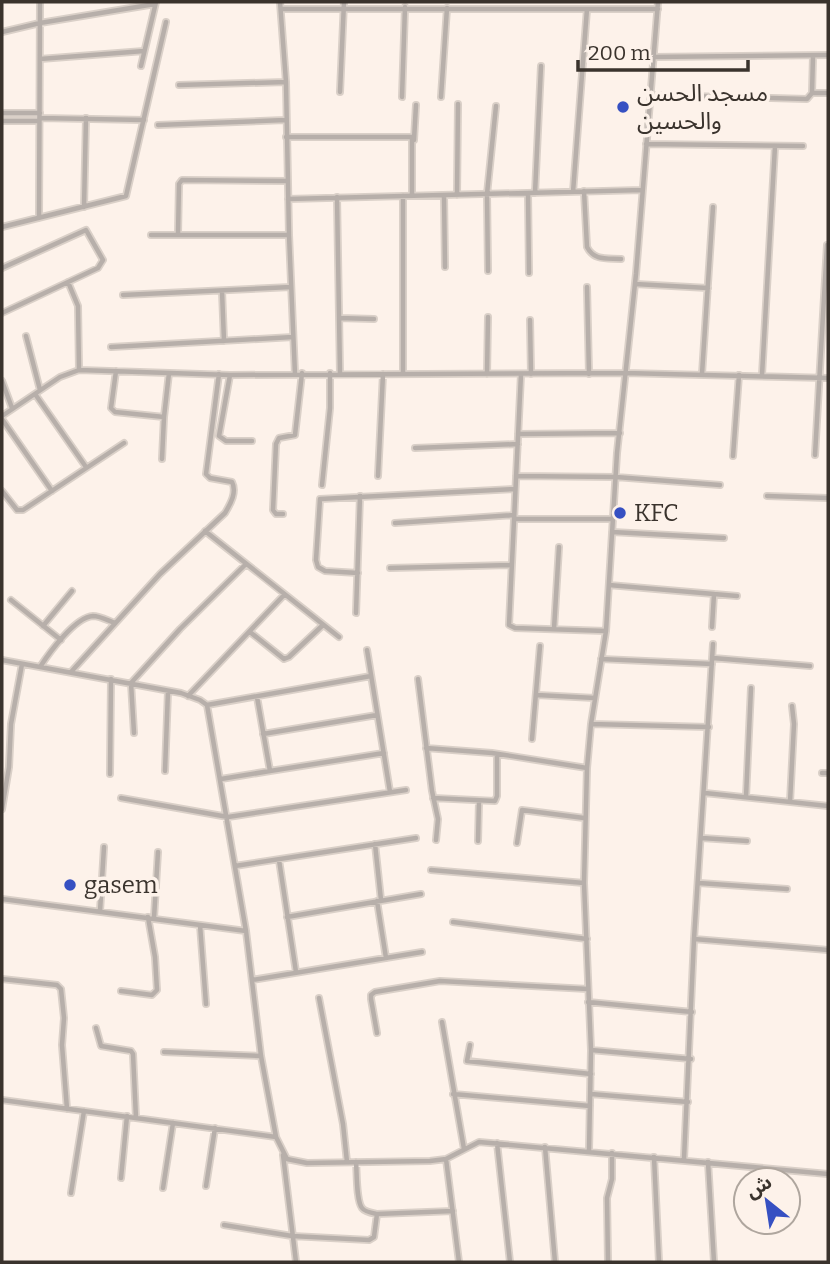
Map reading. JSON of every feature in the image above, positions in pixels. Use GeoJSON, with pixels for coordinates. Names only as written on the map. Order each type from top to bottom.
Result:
{"type":"FeatureCollection","features":[{"type":"Feature","properties":{"kind":"street"},"geometry":{"type":"LineString","coordinates":[[39,218],[40,2]]}},
{"type":"Feature","properties":{"kind":"street"},"geometry":{"type":"LineString","coordinates":[[280,2],[286,82],[285,120],[295,374]]}},
{"type":"Feature","properties":{"kind":"street"},"geometry":{"type":"LineString","coordinates":[[340,92],[344,2]]}},
{"type":"Feature","properties":{"kind":"street"},"geometry":{"type":"LineString","coordinates":[[589,1151],[591,1050],[584,883],[587,768],[606,631],[616,477],[658,2]]}},
{"type":"Feature","properties":{"kind":"street"},"geometry":{"type":"LineString","coordinates":[[2,32],[156,3],[141,66]]}},
{"type":"Feature","properties":{"kind":"street"},"geometry":{"type":"LineString","coordinates":[[281,9],[427,5],[447,8],[658,9]]}},
{"type":"Feature","properties":{"kind":"street"},"geometry":{"type":"LineString","coordinates":[[402,97],[405,7]]}},
{"type":"Feature","properties":{"kind":"street"},"geometry":{"type":"LineString","coordinates":[[441,97],[447,8]]}},
{"type":"Feature","properties":{"kind":"street"},"geometry":{"type":"LineString","coordinates":[[573,192],[587,9]]}},
{"type":"Feature","properties":{"kind":"street"},"geometry":{"type":"LineString","coordinates":[[2,227],[126,196],[166,22]]}},
{"type":"Feature","properties":{"kind":"street"},"geometry":{"type":"LineString","coordinates":[[40,59],[144,51]]}},
{"type":"Feature","properties":{"kind":"street"},"geometry":{"type":"LineString","coordinates":[[652,57],[828,55]]}},
{"type":"Feature","properties":{"kind":"street"},"geometry":{"type":"LineString","coordinates":[[650,95],[807,100],[813,93],[813,56]]}},
{"type":"Feature","properties":{"kind":"street"},"geometry":{"type":"LineString","coordinates":[[535,193],[541,66]]}},
{"type":"Feature","properties":{"kind":"street"},"geometry":{"type":"LineString","coordinates":[[179,85],[286,82]]}},
{"type":"Feature","properties":{"kind":"street"},"geometry":{"type":"LineString","coordinates":[[813,93],[828,93]]}},
{"type":"Feature","properties":{"kind":"street"},"geometry":{"type":"LineString","coordinates":[[457,195],[458,104]]}},
{"type":"Feature","properties":{"kind":"street"},"geometry":{"type":"LineString","coordinates":[[412,195],[416,105]]}},
{"type":"Feature","properties":{"kind":"street"},"geometry":{"type":"LineString","coordinates":[[488,271],[487,194],[496,106]]}},
{"type":"Feature","properties":{"kind":"street"},"geometry":{"type":"LineString","coordinates":[[2,113],[40,117],[144,120]]}},
{"type":"Feature","properties":{"kind":"street"},"geometry":{"type":"LineString","coordinates":[[2,121],[40,117]]}},
{"type":"Feature","properties":{"kind":"street"},"geometry":{"type":"LineString","coordinates":[[84,207],[86,118]]}},
{"type":"Feature","properties":{"kind":"street"},"geometry":{"type":"LineString","coordinates":[[158,125],[285,120]]}},
{"type":"Feature","properties":{"kind":"street"},"geometry":{"type":"LineString","coordinates":[[286,137],[407,135],[414,141]]}},
{"type":"Feature","properties":{"kind":"street"},"geometry":{"type":"LineString","coordinates":[[646,144],[803,146]]}},
{"type":"Feature","properties":{"kind":"street"},"geometry":{"type":"LineString","coordinates":[[762,375],[775,146]]}},
{"type":"Feature","properties":{"kind":"street"},"geometry":{"type":"LineString","coordinates":[[178,234],[181,180],[288,181]]}},
{"type":"Feature","properties":{"kind":"street"},"geometry":{"type":"LineString","coordinates":[[288,199],[642,190]]}},
{"type":"Feature","properties":{"kind":"street"},"geometry":{"type":"LineString","coordinates":[[584,191],[587,247],[590,254],[596,258],[621,259]]}},
{"type":"Feature","properties":{"kind":"street"},"geometry":{"type":"LineString","coordinates":[[528,193],[529,273]]}},
{"type":"Feature","properties":{"kind":"street"},"geometry":{"type":"LineString","coordinates":[[403,195],[403,374]]}},
{"type":"Feature","properties":{"kind":"street"},"geometry":{"type":"LineString","coordinates":[[444,195],[445,267]]}},
{"type":"Feature","properties":{"kind":"street"},"geometry":{"type":"LineString","coordinates":[[337,197],[340,374]]}},
{"type":"Feature","properties":{"kind":"street"},"geometry":{"type":"LineString","coordinates":[[702,374],[713,207]]}},
{"type":"Feature","properties":{"kind":"street"},"geometry":{"type":"LineString","coordinates":[[2,268],[86,230],[103,260],[102,265],[2,313]]}},
{"type":"Feature","properties":{"kind":"street"},"geometry":{"type":"LineString","coordinates":[[151,235],[289,234]]}},
{"type":"Feature","properties":{"kind":"street"},"geometry":{"type":"LineString","coordinates":[[815,455],[827,245]]}},
{"type":"Feature","properties":{"kind":"street"},"geometry":{"type":"LineString","coordinates":[[68,282],[78,306],[79,370]]}},
{"type":"Feature","properties":{"kind":"street"},"geometry":{"type":"LineString","coordinates":[[635,284],[708,288]]}},
{"type":"Feature","properties":{"kind":"street"},"geometry":{"type":"LineString","coordinates":[[123,295],[291,287]]}},
{"type":"Feature","properties":{"kind":"street"},"geometry":{"type":"LineString","coordinates":[[587,288],[589,374]]}},
{"type":"Feature","properties":{"kind":"street"},"geometry":{"type":"LineString","coordinates":[[222,291],[223,341]]}},
{"type":"Feature","properties":{"kind":"street"},"geometry":{"type":"LineString","coordinates":[[488,317],[488,374]]}},
{"type":"Feature","properties":{"kind":"street"},"geometry":{"type":"LineString","coordinates":[[339,318],[374,318]]}},
{"type":"Feature","properties":{"kind":"street"},"geometry":{"type":"LineString","coordinates":[[530,320],[530,374]]}},
{"type":"Feature","properties":{"kind":"street"},"geometry":{"type":"LineString","coordinates":[[26,336],[38,392],[86,467]]}},
{"type":"Feature","properties":{"kind":"street"},"geometry":{"type":"LineString","coordinates":[[111,347],[293,337]]}},
{"type":"Feature","properties":{"kind":"street"},"geometry":{"type":"LineString","coordinates":[[52,491],[2,417],[60,377],[79,370],[230,375],[625,373],[828,378]]}},
{"type":"Feature","properties":{"kind":"street"},"geometry":{"type":"LineString","coordinates":[[116,372],[111,408],[115,412],[164,417]]}},
{"type":"Feature","properties":{"kind":"street"},"geometry":{"type":"LineString","coordinates":[[162,459],[169,373]]}},
{"type":"Feature","properties":{"kind":"street"},"geometry":{"type":"LineString","coordinates":[[283,514],[276,514],[273,510],[276,444],[279,438],[295,435],[302,373]]}},
{"type":"Feature","properties":{"kind":"street"},"geometry":{"type":"LineString","coordinates":[[321,485],[330,408],[330,373]]}},
{"type":"Feature","properties":{"kind":"street"},"geometry":{"type":"LineString","coordinates":[[71,671],[160,574],[225,513],[232,502],[232,482],[210,478],[206,474],[219,374]]}},
{"type":"Feature","properties":{"kind":"street"},"geometry":{"type":"LineString","coordinates":[[378,476],[383,374]]}},
{"type":"Feature","properties":{"kind":"street"},"geometry":{"type":"LineString","coordinates":[[521,374],[509,625],[514,628],[606,631]]}},
{"type":"Feature","properties":{"kind":"street"},"geometry":{"type":"LineString","coordinates":[[230,375],[219,436],[226,441],[253,441]]}},
{"type":"Feature","properties":{"kind":"street"},"geometry":{"type":"LineString","coordinates":[[733,456],[739,375]]}},
{"type":"Feature","properties":{"kind":"street"},"geometry":{"type":"LineString","coordinates":[[2,381],[12,408]]}},
{"type":"Feature","properties":{"kind":"street"},"geometry":{"type":"LineString","coordinates":[[518,434],[620,433]]}},
{"type":"Feature","properties":{"kind":"street"},"geometry":{"type":"LineString","coordinates":[[2,491],[20,511],[124,443]]}},
{"type":"Feature","properties":{"kind":"street"},"geometry":{"type":"LineString","coordinates":[[415,448],[518,443]]}},
{"type":"Feature","properties":{"kind":"street"},"geometry":{"type":"LineString","coordinates":[[516,476],[616,477],[720,485]]}},
{"type":"Feature","properties":{"kind":"street"},"geometry":{"type":"LineString","coordinates":[[358,573],[318,567],[317,526],[320,499],[516,489]]}},
{"type":"Feature","properties":{"kind":"street"},"geometry":{"type":"LineString","coordinates":[[356,614],[360,496]]}},
{"type":"Feature","properties":{"kind":"street"},"geometry":{"type":"LineString","coordinates":[[768,496],[828,498]]}},
{"type":"Feature","properties":{"kind":"street"},"geometry":{"type":"LineString","coordinates":[[395,523],[514,517],[613,519]]}},
{"type":"Feature","properties":{"kind":"street"},"geometry":{"type":"LineString","coordinates":[[205,531],[339,637]]}},
{"type":"Feature","properties":{"kind":"street"},"geometry":{"type":"LineString","coordinates":[[612,531],[724,538]]}},
{"type":"Feature","properties":{"kind":"street"},"geometry":{"type":"LineString","coordinates":[[554,629],[559,547]]}},
{"type":"Feature","properties":{"kind":"street"},"geometry":{"type":"LineString","coordinates":[[134,733],[131,683],[180,629],[246,564]]}},
{"type":"Feature","properties":{"kind":"street"},"geometry":{"type":"LineString","coordinates":[[390,568],[510,565]]}},
{"type":"Feature","properties":{"kind":"street"},"geometry":{"type":"LineString","coordinates":[[609,585],[737,596]]}},
{"type":"Feature","properties":{"kind":"street"},"geometry":{"type":"LineString","coordinates":[[43,626],[72,591]]}},
{"type":"Feature","properties":{"kind":"street"},"geometry":{"type":"LineString","coordinates":[[188,695],[284,594]]}},
{"type":"Feature","properties":{"kind":"street"},"geometry":{"type":"LineString","coordinates":[[712,627],[714,594]]}},
{"type":"Feature","properties":{"kind":"street"},"geometry":{"type":"LineString","coordinates":[[11,600],[61,640]]}},
{"type":"Feature","properties":{"kind":"street"},"geometry":{"type":"LineString","coordinates":[[40,667],[61,640],[85,618],[95,616],[115,623]]}},
{"type":"Feature","properties":{"kind":"street"},"geometry":{"type":"LineString","coordinates":[[250,632],[284,659],[323,625]]}},
{"type":"Feature","properties":{"kind":"street"},"geometry":{"type":"LineString","coordinates":[[684,1159],[691,1059],[694,939],[713,644]]}},
{"type":"Feature","properties":{"kind":"street"},"geometry":{"type":"LineString","coordinates":[[532,739],[540,646]]}},
{"type":"Feature","properties":{"kind":"street"},"geometry":{"type":"LineString","coordinates":[[367,650],[390,792]]}},
{"type":"Feature","properties":{"kind":"street"},"geometry":{"type":"LineString","coordinates":[[601,659],[810,666]]}},
{"type":"Feature","properties":{"kind":"street"},"geometry":{"type":"LineString","coordinates":[[2,660],[188,695],[207,705],[371,676]]}},
{"type":"Feature","properties":{"kind":"street"},"geometry":{"type":"LineString","coordinates":[[2,809],[11,724],[22,664]]}},
{"type":"Feature","properties":{"kind":"street"},"geometry":{"type":"LineString","coordinates":[[110,774],[111,679]]}},
{"type":"Feature","properties":{"kind":"street"},"geometry":{"type":"LineString","coordinates":[[418,679],[438,819],[436,841]]}},
{"type":"Feature","properties":{"kind":"street"},"geometry":{"type":"LineString","coordinates":[[746,797],[751,688]]}},
{"type":"Feature","properties":{"kind":"street"},"geometry":{"type":"LineString","coordinates":[[165,771],[169,691]]}},
{"type":"Feature","properties":{"kind":"street"},"geometry":{"type":"LineString","coordinates":[[537,695],[595,698]]}},
{"type":"Feature","properties":{"kind":"street"},"geometry":{"type":"LineString","coordinates":[[257,696],[270,771]]}},
{"type":"Feature","properties":{"kind":"street"},"geometry":{"type":"LineString","coordinates":[[207,705],[246,931],[261,1056],[276,1137],[283,1154],[296,1262]]}},
{"type":"Feature","properties":{"kind":"street"},"geometry":{"type":"LineString","coordinates":[[790,802],[792,706]]}},
{"type":"Feature","properties":{"kind":"street"},"geometry":{"type":"LineString","coordinates":[[263,734],[377,715]]}},
{"type":"Feature","properties":{"kind":"street"},"geometry":{"type":"LineString","coordinates":[[591,724],[709,727]]}},
{"type":"Feature","properties":{"kind":"street"},"geometry":{"type":"LineString","coordinates":[[426,748],[497,754],[587,768]]}},
{"type":"Feature","properties":{"kind":"street"},"geometry":{"type":"LineString","coordinates":[[2,753],[9,755]]}},
{"type":"Feature","properties":{"kind":"street"},"geometry":{"type":"LineString","coordinates":[[221,779],[384,753]]}},
{"type":"Feature","properties":{"kind":"street"},"geometry":{"type":"LineString","coordinates":[[433,798],[495,801],[497,754]]}},
{"type":"Feature","properties":{"kind":"street"},"geometry":{"type":"LineString","coordinates":[[121,798],[228,817],[406,790]]}},
{"type":"Feature","properties":{"kind":"street"},"geometry":{"type":"LineString","coordinates":[[705,793],[828,806]]}},
{"type":"Feature","properties":{"kind":"street"},"geometry":{"type":"LineString","coordinates":[[478,841],[479,801]]}},
{"type":"Feature","properties":{"kind":"street"},"geometry":{"type":"LineString","coordinates":[[517,843],[522,810],[584,818]]}},
{"type":"Feature","properties":{"kind":"street"},"geometry":{"type":"LineString","coordinates":[[235,866],[416,838]]}},
{"type":"Feature","properties":{"kind":"street"},"geometry":{"type":"LineString","coordinates":[[702,838],[747,841]]}},
{"type":"Feature","properties":{"kind":"street"},"geometry":{"type":"LineString","coordinates":[[375,844],[386,958]]}},
{"type":"Feature","properties":{"kind":"street"},"geometry":{"type":"LineString","coordinates":[[100,911],[104,848]]}},
{"type":"Feature","properties":{"kind":"street"},"geometry":{"type":"LineString","coordinates":[[121,991],[152,995],[157,990],[151,917],[158,852]]}},
{"type":"Feature","properties":{"kind":"street"},"geometry":{"type":"LineString","coordinates":[[279,860],[296,972]]}},
{"type":"Feature","properties":{"kind":"street"},"geometry":{"type":"LineString","coordinates":[[430,870],[584,883]]}},
{"type":"Feature","properties":{"kind":"street"},"geometry":{"type":"LineString","coordinates":[[699,883],[787,889]]}},
{"type":"Feature","properties":{"kind":"street"},"geometry":{"type":"LineString","coordinates":[[287,917],[421,894]]}},
{"type":"Feature","properties":{"kind":"street"},"geometry":{"type":"LineString","coordinates":[[2,899],[246,931]]}},
{"type":"Feature","properties":{"kind":"street"},"geometry":{"type":"LineString","coordinates":[[453,922],[587,939]]}},
{"type":"Feature","properties":{"kind":"street"},"geometry":{"type":"LineString","coordinates":[[200,924],[206,1004]]}},
{"type":"Feature","properties":{"kind":"street"},"geometry":{"type":"LineString","coordinates":[[694,939],[828,950]]}},
{"type":"Feature","properties":{"kind":"street"},"geometry":{"type":"LineString","coordinates":[[252,980],[422,952]]}},
{"type":"Feature","properties":{"kind":"street"},"geometry":{"type":"LineString","coordinates":[[2,979],[57,985],[61,989],[67,1109]]}},
{"type":"Feature","properties":{"kind":"street"},"geometry":{"type":"LineString","coordinates":[[377,1033],[371,999],[375,992],[440,981],[588,989]]}},
{"type":"Feature","properties":{"kind":"street"},"geometry":{"type":"LineString","coordinates":[[319,998],[343,1124],[347,1162]]}},
{"type":"Feature","properties":{"kind":"street"},"geometry":{"type":"LineString","coordinates":[[588,1002],[692,1012]]}},
{"type":"Feature","properties":{"kind":"street"},"geometry":{"type":"LineString","coordinates":[[442,1022],[464,1149]]}},
{"type":"Feature","properties":{"kind":"street"},"geometry":{"type":"LineString","coordinates":[[96,1028],[101,1046],[131,1051],[133,1054],[136,1118]]}},
{"type":"Feature","properties":{"kind":"street"},"geometry":{"type":"LineString","coordinates":[[470,1045],[467,1061],[591,1074]]}},
{"type":"Feature","properties":{"kind":"street"},"geometry":{"type":"LineString","coordinates":[[591,1050],[691,1059]]}},
{"type":"Feature","properties":{"kind":"street"},"geometry":{"type":"LineString","coordinates":[[164,1052],[261,1056]]}},
{"type":"Feature","properties":{"kind":"street"},"geometry":{"type":"LineString","coordinates":[[453,1094],[590,1105]]}},
{"type":"Feature","properties":{"kind":"street"},"geometry":{"type":"LineString","coordinates":[[591,1094],[688,1102]]}},
{"type":"Feature","properties":{"kind":"street"},"geometry":{"type":"LineString","coordinates":[[2,1100],[276,1137]]}},
{"type":"Feature","properties":{"kind":"street"},"geometry":{"type":"LineString","coordinates":[[71,1193],[84,1111]]}},
{"type":"Feature","properties":{"kind":"street"},"geometry":{"type":"LineString","coordinates":[[121,1178],[127,1116]]}},
{"type":"Feature","properties":{"kind":"street"},"geometry":{"type":"LineString","coordinates":[[163,1188],[173,1123]]}},
{"type":"Feature","properties":{"kind":"street"},"geometry":{"type":"LineString","coordinates":[[206,1186],[215,1128]]}},
{"type":"Feature","properties":{"kind":"street"},"geometry":{"type":"LineString","coordinates":[[283,1154],[292,1161],[430,1161],[446,1159],[478,1142],[828,1174]]}},
{"type":"Feature","properties":{"kind":"street"},"geometry":{"type":"LineString","coordinates":[[497,1143],[510,1262]]}},
{"type":"Feature","properties":{"kind":"street"},"geometry":{"type":"LineString","coordinates":[[545,1147],[555,1262]]}},
{"type":"Feature","properties":{"kind":"street"},"geometry":{"type":"LineString","coordinates":[[608,1262],[607,1198],[612,1179],[612,1153]]}},
{"type":"Feature","properties":{"kind":"street"},"geometry":{"type":"LineString","coordinates":[[654,1157],[659,1262]]}},
{"type":"Feature","properties":{"kind":"street"},"geometry":{"type":"LineString","coordinates":[[446,1159],[459,1262]]}},
{"type":"Feature","properties":{"kind":"street"},"geometry":{"type":"LineString","coordinates":[[356,1162],[361,1207],[366,1211],[377,1214],[453,1211]]}},
{"type":"Feature","properties":{"kind":"street"},"geometry":{"type":"LineString","coordinates":[[708,1162],[714,1262]]}},
{"type":"Feature","properties":{"kind":"street"},"geometry":{"type":"LineString","coordinates":[[224,1225],[292,1236],[369,1240],[374,1237],[377,1214]]}},
{"type":"Feature","properties":{"kind":"place","name":"مسجد الحسن والحسين"},"geometry":{"type":"Point","coordinates":[623,107]}},
{"type":"Feature","properties":{"kind":"place","name":"KFC"},"geometry":{"type":"Point","coordinates":[620,513]}},
{"type":"Feature","properties":{"kind":"place","name":"gasem"},"geometry":{"type":"Point","coordinates":[70,885]}}]}
